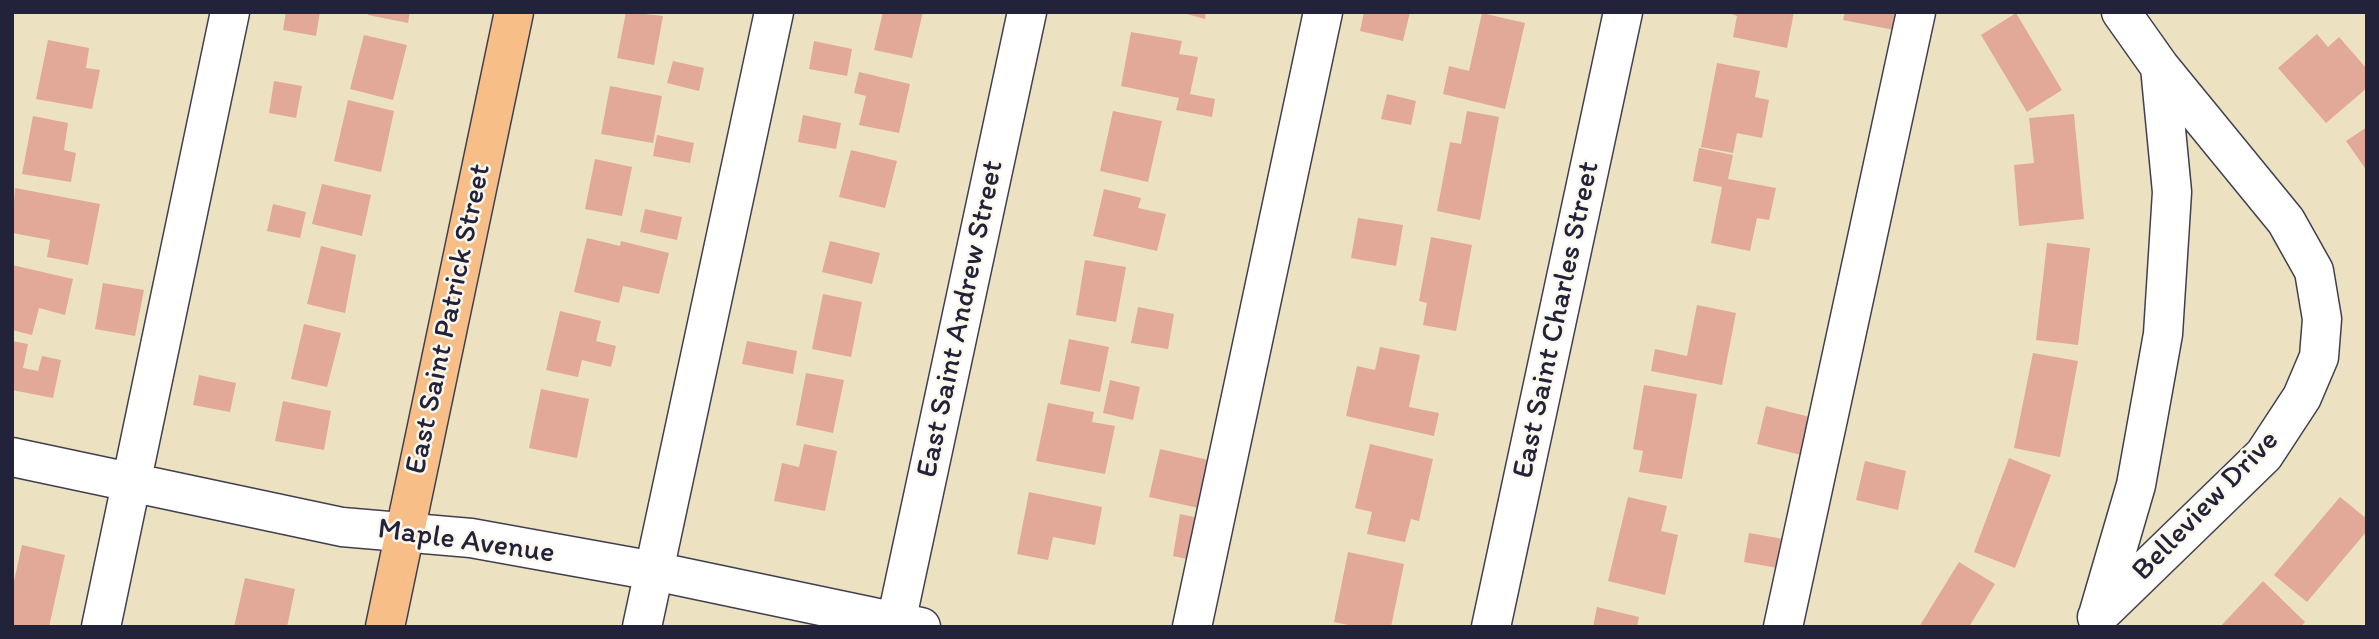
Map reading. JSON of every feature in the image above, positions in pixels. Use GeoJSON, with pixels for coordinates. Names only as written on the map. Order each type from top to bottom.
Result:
{"type":"FeatureCollection","features":[{"type":"Feature","properties":{"kind":"main road","name":"East Saint Patrick Street"},"geometry":{"type":"LineString","coordinates":[[386,627],[514,12]]}},
{"type":"Feature","properties":{"kind":"street"},"geometry":{"type":"LineString","coordinates":[[101,627],[230,12]]}},
{"type":"Feature","properties":{"kind":"street"},"geometry":{"type":"LineString","coordinates":[[642,627],[774,12]]}},
{"type":"Feature","properties":{"kind":"street","name":"East Saint Andrew Street"},"geometry":{"type":"LineString","coordinates":[[904,625],[1027,12]]}},
{"type":"Feature","properties":{"kind":"street"},"geometry":{"type":"LineString","coordinates":[[1192,627],[1323,12]]}},
{"type":"Feature","properties":{"kind":"street","name":"East Saint Charles Street"},"geometry":{"type":"LineString","coordinates":[[1491,627],[1623,12]]}},
{"type":"Feature","properties":{"kind":"street"},"geometry":{"type":"LineString","coordinates":[[1783,627],[1916,12]]}},
{"type":"Feature","properties":{"kind":"street","name":"Belleview Drive"},"geometry":{"type":"LineString","coordinates":[[2093,622],[2264,455],[2302,397],[2319,357],[2322,319],[2314,271],[2286,221],[2160,67],[2121,12]]}},
{"type":"Feature","properties":{"kind":"street","name":"Belleview Drive"},"geometry":{"type":"LineString","coordinates":[[2093,622],[2136,485],[2163,334],[2172,192],[2160,67]]}},
{"type":"Feature","properties":{"kind":"street","name":"Maple Avenue"},"geometry":{"type":"LineString","coordinates":[[12,457],[342,527],[471,538],[654,571],[904,625]]}},
{"type":"Feature","properties":{"kind":"building"},"geometry":{"type":"Polygon","coordinates":[[[286,12],[320,12],[316,36],[283,30],[286,12]]]}},
{"type":"Feature","properties":{"kind":"building"},"geometry":{"type":"Polygon","coordinates":[[[369,12],[410,12],[408,23],[368,15],[369,12]]]}},
{"type":"Feature","properties":{"kind":"building"},"geometry":{"type":"Polygon","coordinates":[[[626,12],[663,16],[654,65],[617,58],[626,12]]]}},
{"type":"Feature","properties":{"kind":"building"},"geometry":{"type":"Polygon","coordinates":[[[883,12],[923,12],[912,58],[874,50],[883,12]]]}},
{"type":"Feature","properties":{"kind":"building"},"geometry":{"type":"Polygon","coordinates":[[[1179,12],[1206,12],[1205,19],[1179,12]]]}},
{"type":"Feature","properties":{"kind":"building"},"geometry":{"type":"Polygon","coordinates":[[[1364,12],[1410,12],[1403,41],[1360,31],[1364,12]]]}},
{"type":"Feature","properties":{"kind":"building"},"geometry":{"type":"Polygon","coordinates":[[[1725,12],[1794,12],[1787,48],[1733,37],[1737,16],[1725,12]]]}},
{"type":"Feature","properties":{"kind":"building"},"geometry":{"type":"Polygon","coordinates":[[[1845,12],[1903,12],[1899,31],[1843,20],[1845,12]]]}},
{"type":"Feature","properties":{"kind":"building"},"geometry":{"type":"Polygon","coordinates":[[[1482,13],[1525,23],[1505,109],[1443,94],[1449,66],[1469,71],[1482,13]]]}},
{"type":"Feature","properties":{"kind":"building"},"geometry":{"type":"Polygon","coordinates":[[[2016,13],[2062,90],[2027,112],[1981,35],[2016,13]]]}},
{"type":"Feature","properties":{"kind":"building"},"geometry":{"type":"Polygon","coordinates":[[[1131,32],[1182,41],[1179,54],[1198,57],[1190,94],[1215,99],[1212,117],[1176,110],[1179,98],[1121,86],[1131,32]]]}},
{"type":"Feature","properties":{"kind":"building"},"geometry":{"type":"Polygon","coordinates":[[[2317,34],[2328,47],[2339,37],[2367,69],[2367,88],[2326,123],[2278,68],[2317,34]]]}},
{"type":"Feature","properties":{"kind":"building"},"geometry":{"type":"Polygon","coordinates":[[[364,35],[407,45],[393,100],[350,89],[364,35]]]}},
{"type":"Feature","properties":{"kind":"building"},"geometry":{"type":"Polygon","coordinates":[[[48,40],[89,48],[86,68],[100,70],[92,109],[36,99],[48,40]]]}},
{"type":"Feature","properties":{"kind":"building"},"geometry":{"type":"Polygon","coordinates":[[[814,41],[852,49],[847,76],[809,69],[814,41]]]}},
{"type":"Feature","properties":{"kind":"building"},"geometry":{"type":"Polygon","coordinates":[[[673,61],[704,68],[699,91],[667,83],[673,61]]]}},
{"type":"Feature","properties":{"kind":"building"},"geometry":{"type":"Polygon","coordinates":[[[1717,63],[1760,71],[1755,97],[1769,100],[1762,138],[1737,133],[1733,153],[1701,147],[1717,63]]]}},
{"type":"Feature","properties":{"kind":"building"},"geometry":{"type":"Polygon","coordinates":[[[859,72],[910,84],[899,133],[859,125],[866,96],[854,93],[859,72]]]}},
{"type":"Feature","properties":{"kind":"building"},"geometry":{"type":"Polygon","coordinates":[[[274,81],[302,86],[296,118],[269,113],[274,81]]]}},
{"type":"Feature","properties":{"kind":"building"},"geometry":{"type":"Polygon","coordinates":[[[610,86],[662,96],[653,143],[601,134],[610,86]]]}},
{"type":"Feature","properties":{"kind":"building"},"geometry":{"type":"Polygon","coordinates":[[[1387,94],[1416,101],[1411,125],[1381,119],[1387,94]]]}},
{"type":"Feature","properties":{"kind":"building"},"geometry":{"type":"Polygon","coordinates":[[[348,100],[394,111],[381,172],[334,161],[348,100]]]}},
{"type":"Feature","properties":{"kind":"building"},"geometry":{"type":"Polygon","coordinates":[[[1113,111],[1162,121],[1148,182],[1100,171],[1113,111]]]}},
{"type":"Feature","properties":{"kind":"building"},"geometry":{"type":"Polygon","coordinates":[[[1467,111],[1499,117],[1480,220],[1437,211],[1450,142],[1461,144],[1467,111]]]}},
{"type":"Feature","properties":{"kind":"building"},"geometry":{"type":"Polygon","coordinates":[[[2074,114],[2084,219],[2019,226],[2014,165],[2034,163],[2029,118],[2074,114]]]}},
{"type":"Feature","properties":{"kind":"building"},"geometry":{"type":"Polygon","coordinates":[[[803,115],[841,123],[836,149],[798,142],[803,115]]]}},
{"type":"Feature","properties":{"kind":"building"},"geometry":{"type":"Polygon","coordinates":[[[33,116],[68,123],[64,150],[76,153],[71,182],[22,174],[33,116]]]}},
{"type":"Feature","properties":{"kind":"building"},"geometry":{"type":"Polygon","coordinates":[[[2367,127],[2367,171],[2346,141],[2367,127]]]}},
{"type":"Feature","properties":{"kind":"building"},"geometry":{"type":"Polygon","coordinates":[[[657,135],[694,143],[690,163],[653,156],[657,135]]]}},
{"type":"Feature","properties":{"kind":"building"},"geometry":{"type":"Polygon","coordinates":[[[1699,148],[1733,155],[1728,179],[1776,188],[1769,220],[1757,218],[1750,251],[1711,243],[1722,187],[1693,181],[1699,148]]]}},
{"type":"Feature","properties":{"kind":"building"},"geometry":{"type":"Polygon","coordinates":[[[851,150],[897,161],[885,208],[839,197],[851,150]]]}},
{"type":"Feature","properties":{"kind":"building"},"geometry":{"type":"Polygon","coordinates":[[[595,159],[632,167],[622,216],[585,209],[595,159]]]}},
{"type":"Feature","properties":{"kind":"building"},"geometry":{"type":"Polygon","coordinates":[[[322,184],[371,195],[362,236],[312,224],[322,184]]]}},
{"type":"Feature","properties":{"kind":"building"},"geometry":{"type":"Polygon","coordinates":[[[15,188],[100,204],[88,265],[47,257],[50,240],[12,233],[15,188]]]}},
{"type":"Feature","properties":{"kind":"building"},"geometry":{"type":"Polygon","coordinates":[[[1104,189],[1141,198],[1138,208],[1166,214],[1157,251],[1093,236],[1104,189]]]}},
{"type":"Feature","properties":{"kind":"building"},"geometry":{"type":"Polygon","coordinates":[[[273,204],[306,212],[300,238],[267,231],[273,204]]]}},
{"type":"Feature","properties":{"kind":"building"},"geometry":{"type":"Polygon","coordinates":[[[645,209],[682,217],[677,240],[640,232],[645,209]]]}},
{"type":"Feature","properties":{"kind":"building"},"geometry":{"type":"Polygon","coordinates":[[[1358,218],[1403,225],[1396,266],[1351,258],[1358,218]]]}},
{"type":"Feature","properties":{"kind":"building"},"geometry":{"type":"Polygon","coordinates":[[[1431,237],[1472,245],[1456,331],[1423,325],[1427,303],[1419,301],[1431,237]]]}},
{"type":"Feature","properties":{"kind":"building"},"geometry":{"type":"Polygon","coordinates":[[[587,238],[620,246],[621,241],[669,253],[659,294],[623,286],[619,303],[574,292],[587,238]]]}},
{"type":"Feature","properties":{"kind":"building"},"geometry":{"type":"Polygon","coordinates":[[[830,241],[880,253],[872,284],[822,272],[830,241]]]}},
{"type":"Feature","properties":{"kind":"building"},"geometry":{"type":"Polygon","coordinates":[[[2047,243],[2090,248],[2078,345],[2036,340],[2047,243]]]}},
{"type":"Feature","properties":{"kind":"building"},"geometry":{"type":"Polygon","coordinates":[[[321,246],[356,255],[345,313],[307,304],[321,246]]]}},
{"type":"Feature","properties":{"kind":"building"},"geometry":{"type":"Polygon","coordinates":[[[1085,260],[1126,267],[1116,322],[1076,315],[1085,260]]]}},
{"type":"Feature","properties":{"kind":"building"},"geometry":{"type":"Polygon","coordinates":[[[12,265],[73,279],[65,315],[39,308],[32,335],[12,330],[12,265]]]}},
{"type":"Feature","properties":{"kind":"building"},"geometry":{"type":"Polygon","coordinates":[[[103,283],[144,290],[135,336],[95,329],[103,283]]]}},
{"type":"Feature","properties":{"kind":"building"},"geometry":{"type":"Polygon","coordinates":[[[823,294],[862,302],[851,357],[812,349],[823,294]]]}},
{"type":"Feature","properties":{"kind":"building"},"geometry":{"type":"Polygon","coordinates":[[[1697,305],[1736,313],[1722,385],[1651,371],[1655,349],[1687,356],[1697,305]]]}},
{"type":"Feature","properties":{"kind":"building"},"geometry":{"type":"Polygon","coordinates":[[[1138,307],[1174,314],[1168,349],[1131,343],[1138,307]]]}},
{"type":"Feature","properties":{"kind":"building"},"geometry":{"type":"Polygon","coordinates":[[[560,311],[601,321],[596,341],[616,346],[611,367],[582,360],[578,377],[546,370],[560,311]]]}},
{"type":"Feature","properties":{"kind":"building"},"geometry":{"type":"Polygon","coordinates":[[[304,324],[341,333],[327,387],[291,379],[304,324]]]}},
{"type":"Feature","properties":{"kind":"building"},"geometry":{"type":"Polygon","coordinates":[[[1069,339],[1109,347],[1100,392],[1060,384],[1069,339]]]}},
{"type":"Feature","properties":{"kind":"building"},"geometry":{"type":"Polygon","coordinates":[[[12,341],[28,344],[23,368],[38,371],[42,356],[61,360],[53,398],[12,390],[12,341]]]}},
{"type":"Feature","properties":{"kind":"building"},"geometry":{"type":"Polygon","coordinates":[[[747,341],[797,351],[793,374],[742,364],[747,341]]]}},
{"type":"Feature","properties":{"kind":"building"},"geometry":{"type":"Polygon","coordinates":[[[1380,347],[1420,355],[1409,407],[1439,413],[1434,436],[1346,416],[1357,366],[1375,370],[1380,347]]]}},
{"type":"Feature","properties":{"kind":"building"},"geometry":{"type":"Polygon","coordinates":[[[2033,353],[2078,361],[2060,457],[2014,448],[2033,353]]]}},
{"type":"Feature","properties":{"kind":"building"},"geometry":{"type":"Polygon","coordinates":[[[806,373],[844,380],[833,433],[796,425],[806,373]]]}},
{"type":"Feature","properties":{"kind":"building"},"geometry":{"type":"Polygon","coordinates":[[[199,375],[236,383],[230,412],[193,405],[199,375]]]}},
{"type":"Feature","properties":{"kind":"building"},"geometry":{"type":"Polygon","coordinates":[[[1110,380],[1140,387],[1133,420],[1103,413],[1110,380]]]}},
{"type":"Feature","properties":{"kind":"building"},"geometry":{"type":"Polygon","coordinates":[[[1644,385],[1697,394],[1682,479],[1639,472],[1643,451],[1633,449],[1644,385]]]}},
{"type":"Feature","properties":{"kind":"building"},"geometry":{"type":"Polygon","coordinates":[[[541,389],[589,399],[577,458],[529,448],[541,389]]]}},
{"type":"Feature","properties":{"kind":"building"},"geometry":{"type":"Polygon","coordinates":[[[283,401],[331,411],[324,450],[275,441],[283,401]]]}},
{"type":"Feature","properties":{"kind":"building"},"geometry":{"type":"Polygon","coordinates":[[[1048,403],[1094,412],[1092,422],[1115,426],[1105,474],[1036,461],[1048,403]]]}},
{"type":"Feature","properties":{"kind":"building"},"geometry":{"type":"Polygon","coordinates":[[[1766,406],[1814,418],[1805,456],[1757,444],[1766,406]]]}},
{"type":"Feature","properties":{"kind":"building"},"geometry":{"type":"Polygon","coordinates":[[[804,444],[837,451],[825,511],[774,501],[782,463],[799,467],[804,444]]]}},
{"type":"Feature","properties":{"kind":"building"},"geometry":{"type":"Polygon","coordinates":[[[1370,444],[1433,459],[1419,521],[1411,519],[1405,542],[1367,534],[1372,512],[1355,508],[1370,444]]]}},
{"type":"Feature","properties":{"kind":"building"},"geometry":{"type":"Polygon","coordinates":[[[1160,449],[1213,461],[1203,509],[1149,497],[1160,449]]]}},
{"type":"Feature","properties":{"kind":"building"},"geometry":{"type":"Polygon","coordinates":[[[2009,458],[2051,475],[2015,568],[1974,552],[2009,458]]]}},
{"type":"Feature","properties":{"kind":"building"},"geometry":{"type":"Polygon","coordinates":[[[1865,461],[1906,471],[1898,510],[1856,500],[1865,461]]]}},
{"type":"Feature","properties":{"kind":"building"},"geometry":{"type":"Polygon","coordinates":[[[1029,492],[1102,507],[1095,545],[1053,537],[1048,560],[1017,554],[1029,492]]]}},
{"type":"Feature","properties":{"kind":"building"},"geometry":{"type":"Polygon","coordinates":[[[1628,497],[1667,506],[1661,531],[1678,535],[1665,595],[1608,581],[1628,497]]]}},
{"type":"Feature","properties":{"kind":"building"},"geometry":{"type":"Polygon","coordinates":[[[2340,497],[2367,519],[2367,531],[2307,602],[2274,575],[2340,497]]]}},
{"type":"Feature","properties":{"kind":"building"},"geometry":{"type":"Polygon","coordinates":[[[1180,514],[1203,519],[1196,561],[1173,556],[1180,514]]]}},
{"type":"Feature","properties":{"kind":"building"},"geometry":{"type":"Polygon","coordinates":[[[1749,533],[1789,540],[1783,569],[1744,562],[1749,533]]]}},
{"type":"Feature","properties":{"kind":"building"},"geometry":{"type":"Polygon","coordinates":[[[22,545],[65,555],[49,627],[12,627],[12,590],[22,545]]]}},
{"type":"Feature","properties":{"kind":"building"},"geometry":{"type":"Polygon","coordinates":[[[1348,552],[1404,564],[1391,627],[1357,627],[1334,622],[1348,552]]]}},
{"type":"Feature","properties":{"kind":"building"},"geometry":{"type":"Polygon","coordinates":[[[1959,562],[1995,584],[1969,627],[1919,627],[1959,562]]]}},
{"type":"Feature","properties":{"kind":"building"},"geometry":{"type":"Polygon","coordinates":[[[245,578],[295,589],[287,627],[234,627],[245,578]]]}},
{"type":"Feature","properties":{"kind":"building"},"geometry":{"type":"Polygon","coordinates":[[[2263,581],[2305,622],[2301,627],[2220,627],[2263,581]]]}},
{"type":"Feature","properties":{"kind":"building"},"geometry":{"type":"Polygon","coordinates":[[[1597,607],[1639,617],[1637,627],[1593,627],[1597,607]]]}}]}
